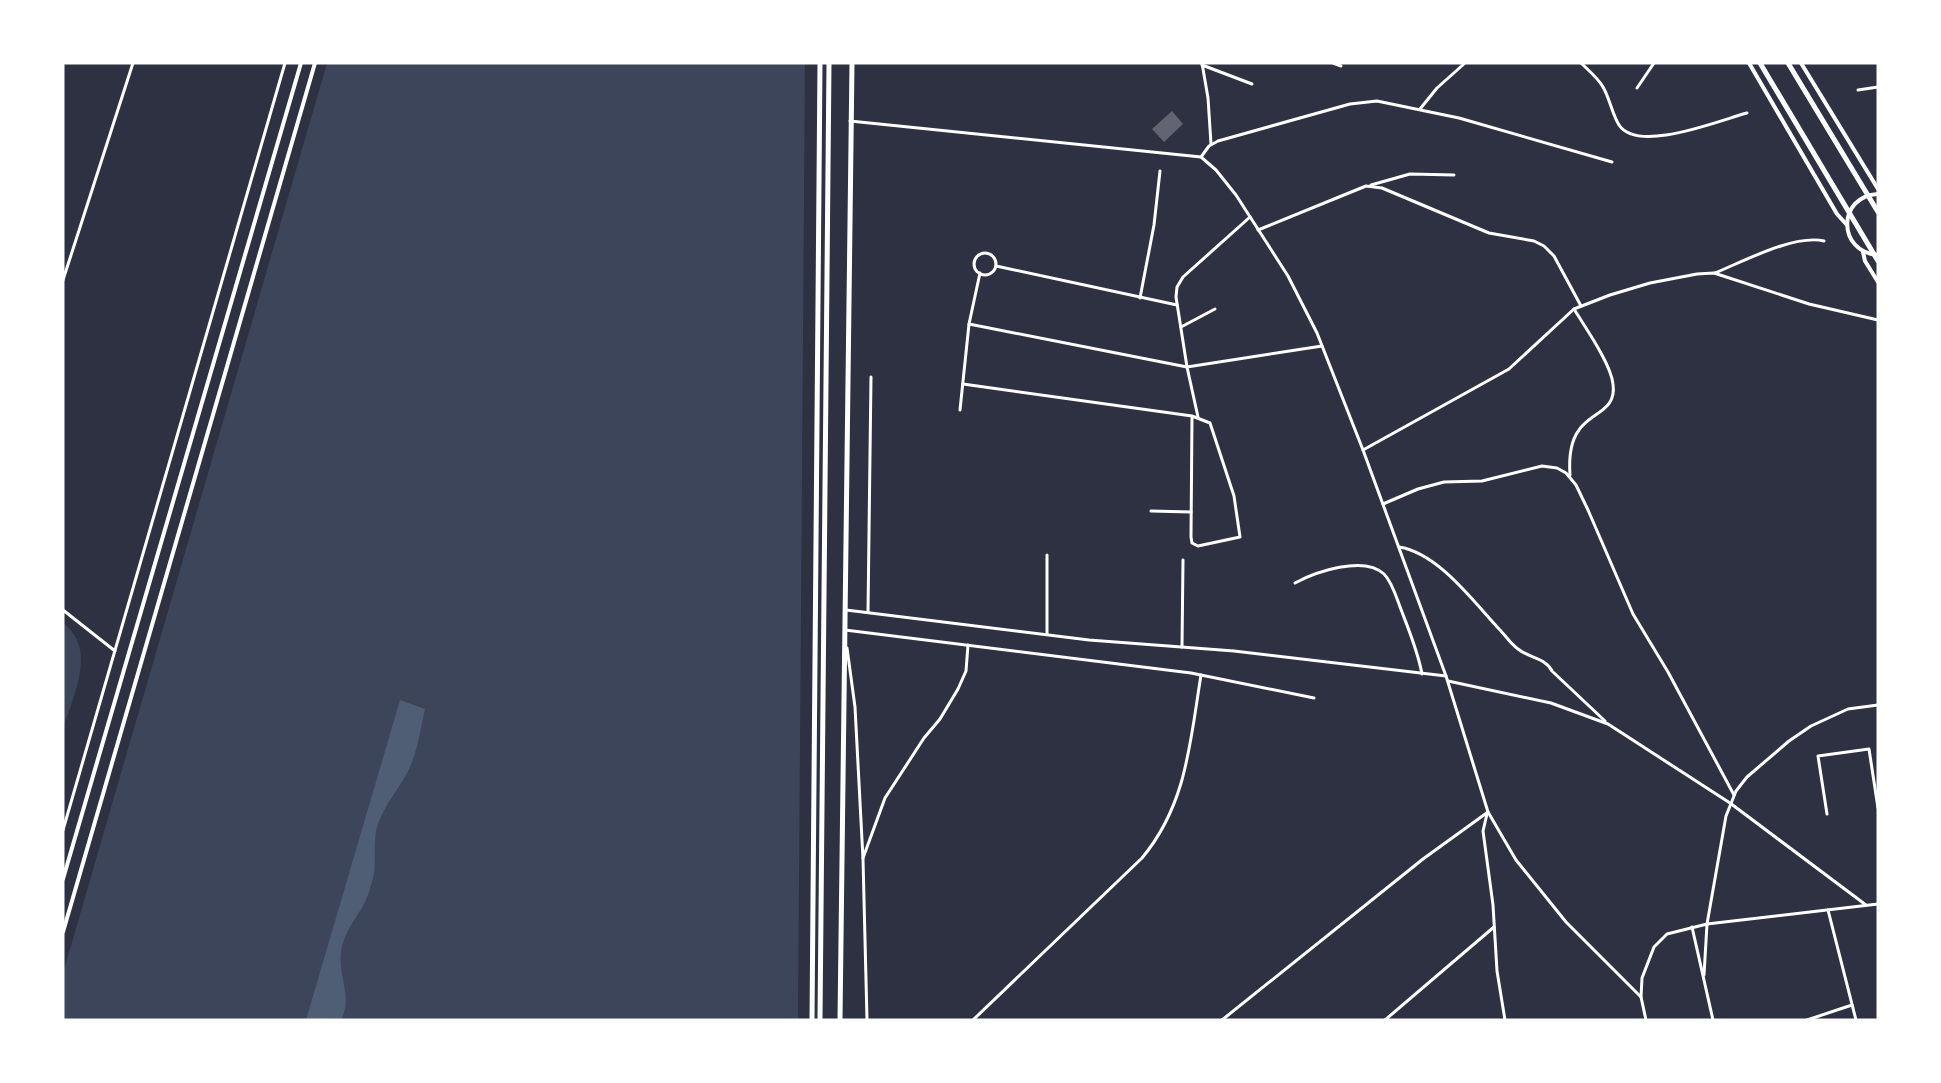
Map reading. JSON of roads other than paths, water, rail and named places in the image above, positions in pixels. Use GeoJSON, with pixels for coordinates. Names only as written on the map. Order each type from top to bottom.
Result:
{"type":"FeatureCollection","features":[{"type":"Feature","properties":{"kind":"main road"},"geometry":{"type":"LineString","coordinates":[[812,1020],[820,63]]}},
{"type":"Feature","properties":{"kind":"main road"},"geometry":{"type":"LineString","coordinates":[[820,1020],[829,63]]}},
{"type":"Feature","properties":{"kind":"main road"},"geometry":{"type":"LineString","coordinates":[[840,1020],[852,63]]}},
{"type":"Feature","properties":{"kind":"main road"},"geometry":{"type":"LineString","coordinates":[[1760,63],[1878,261]]}},
{"type":"Feature","properties":{"kind":"main road"},"geometry":{"type":"LineString","coordinates":[[1788,63],[1878,212]]}},
{"type":"Feature","properties":{"kind":"street"},"geometry":{"type":"LineString","coordinates":[[63,280],[133,63]]}},
{"type":"Feature","properties":{"kind":"street"},"geometry":{"type":"LineString","coordinates":[[63,830],[285,63]]}},
{"type":"Feature","properties":{"kind":"street"},"geometry":{"type":"LineString","coordinates":[[63,879],[301,63]]}},
{"type":"Feature","properties":{"kind":"street"},"geometry":{"type":"LineString","coordinates":[[63,932],[315,63]]}},
{"type":"Feature","properties":{"kind":"street"},"geometry":{"type":"LineString","coordinates":[[1333,63],[1341,66]]}},
{"type":"Feature","properties":{"kind":"street"},"geometry":{"type":"LineString","coordinates":[[1420,109],[1437,88],[1465,63]]}},
{"type":"Feature","properties":{"kind":"street"},"geometry":{"type":"LineString","coordinates":[[1581,63],[1603,86],[1621,127],[1631,134],[1667,136],[1747,113]]}},
{"type":"Feature","properties":{"kind":"street"},"geometry":{"type":"LineString","coordinates":[[1636,88],[1654,63]]}},
{"type":"Feature","properties":{"kind":"street"},"geometry":{"type":"LineString","coordinates":[[1749,63],[1837,214],[1847,225],[1853,243],[1863,251],[1878,255]]}},
{"type":"Feature","properties":{"kind":"street"},"geometry":{"type":"LineString","coordinates":[[1801,63],[1878,191],[1857,202],[1850,212],[1847,225]]}},
{"type":"Feature","properties":{"kind":"street"},"geometry":{"type":"LineString","coordinates":[[1202,64],[1208,98],[1211,145]]}},
{"type":"Feature","properties":{"kind":"street"},"geometry":{"type":"LineString","coordinates":[[1202,64],[1252,84]]}},
{"type":"Feature","properties":{"kind":"street"},"geometry":{"type":"LineString","coordinates":[[1858,90],[1878,87]]}},
{"type":"Feature","properties":{"kind":"street"},"geometry":{"type":"LineString","coordinates":[[1201,157],[1211,145],[1218,141],[1278,123],[1359,102],[1387,102],[1459,118],[1612,162]]}},
{"type":"Feature","properties":{"kind":"street"},"geometry":{"type":"LineString","coordinates":[[850,121],[1201,157],[1223,177],[1298,295],[1322,346],[1363,450],[1447,679],[1488,812],[1516,860],[1566,922],[1641,997]]}},
{"type":"Feature","properties":{"kind":"street"},"geometry":{"type":"LineString","coordinates":[[1140,298],[1154,225],[1160,171]]}},
{"type":"Feature","properties":{"kind":"street"},"geometry":{"type":"LineString","coordinates":[[1258,230],[1366,186],[1410,174],[1455,175]]}},
{"type":"Feature","properties":{"kind":"street"},"geometry":{"type":"LineString","coordinates":[[1366,186],[1389,190],[1489,233],[1544,246],[1554,256],[1581,306]]}},
{"type":"Feature","properties":{"kind":"street"},"geometry":{"type":"LineString","coordinates":[[1198,417],[1187,367],[1176,292],[1183,277],[1250,217]]}},
{"type":"Feature","properties":{"kind":"street"},"geometry":{"type":"LineString","coordinates":[[1363,450],[1509,369],[1574,309],[1650,283],[1714,273],[1800,240],[1824,241]]}},
{"type":"Feature","properties":{"kind":"street"},"geometry":{"type":"LineString","coordinates":[[1863,251],[1865,261],[1878,282]]}},
{"type":"Feature","properties":{"kind":"street"},"geometry":{"type":"LineString","coordinates":[[960,410],[969,324],[980,273],[974,264],[978,255],[985,253],[992,256],[996,266]]}},
{"type":"Feature","properties":{"kind":"street"},"geometry":{"type":"LineString","coordinates":[[996,266],[1177,305]]}},
{"type":"Feature","properties":{"kind":"street"},"geometry":{"type":"LineString","coordinates":[[980,273],[990,273],[996,266]]}},
{"type":"Feature","properties":{"kind":"street"},"geometry":{"type":"LineString","coordinates":[[1714,273],[1809,304],[1878,320]]}},
{"type":"Feature","properties":{"kind":"street"},"geometry":{"type":"LineString","coordinates":[[1181,327],[1215,309]]}},
{"type":"Feature","properties":{"kind":"street"},"geometry":{"type":"LineString","coordinates":[[1570,477],[1570,457],[1576,435],[1581,426],[1608,406],[1614,389],[1609,371],[1574,309]]}},
{"type":"Feature","properties":{"kind":"street"},"geometry":{"type":"LineString","coordinates":[[969,324],[1187,367],[1322,346]]}},
{"type":"Feature","properties":{"kind":"street"},"geometry":{"type":"LineString","coordinates":[[868,612],[871,377]]}},
{"type":"Feature","properties":{"kind":"street"},"geometry":{"type":"LineString","coordinates":[[963,384],[1198,417],[1210,423],[1234,496],[1240,537],[1196,546],[1191,540],[1192,417]]}},
{"type":"Feature","properties":{"kind":"street"},"geometry":{"type":"LineString","coordinates":[[1383,504],[1418,489],[1444,482],[1482,481],[1542,466],[1557,468],[1570,477],[1588,510],[1633,614],[1668,672],[1734,795]]}},
{"type":"Feature","properties":{"kind":"street"},"geometry":{"type":"LineString","coordinates":[[1151,511],[1191,512]]}},
{"type":"Feature","properties":{"kind":"street"},"geometry":{"type":"LineString","coordinates":[[1399,547],[1419,553],[1460,586],[1518,650],[1547,664],[1608,724],[1730,803],[1866,905]]}},
{"type":"Feature","properties":{"kind":"street"},"geometry":{"type":"LineString","coordinates":[[1047,555],[1047,634]]}},
{"type":"Feature","properties":{"kind":"street"},"geometry":{"type":"LineString","coordinates":[[1182,647],[1183,560]]}},
{"type":"Feature","properties":{"kind":"street"},"geometry":{"type":"LineString","coordinates":[[1295,583],[1316,573],[1339,568],[1371,567],[1380,571],[1390,582],[1418,653],[1422,674]]}},
{"type":"Feature","properties":{"kind":"street"},"geometry":{"type":"LineString","coordinates":[[63,610],[114,651]]}},
{"type":"Feature","properties":{"kind":"street"},"geometry":{"type":"LineString","coordinates":[[844,610],[1047,634],[1234,651],[1422,674],[1551,703],[1608,724]]}},
{"type":"Feature","properties":{"kind":"street"},"geometry":{"type":"LineString","coordinates":[[867,1020],[863,859],[855,707],[844,629],[1201,675],[1314,698]]}},
{"type":"Feature","properties":{"kind":"street"},"geometry":{"type":"LineString","coordinates":[[863,859],[885,798],[958,689],[966,671],[968,645]]}},
{"type":"Feature","properties":{"kind":"street"},"geometry":{"type":"LineString","coordinates":[[973,1020],[1142,858],[1160,835],[1173,809],[1184,777],[1201,675]]}},
{"type":"Feature","properties":{"kind":"street"},"geometry":{"type":"LineString","coordinates":[[1704,975],[1707,924],[1726,816],[1734,795],[1747,777],[1805,729],[1836,713],[1878,705]]}},
{"type":"Feature","properties":{"kind":"street"},"geometry":{"type":"LineString","coordinates":[[1827,814],[1818,756],[1869,748],[1878,808]]}},
{"type":"Feature","properties":{"kind":"street"},"geometry":{"type":"LineString","coordinates":[[1488,812],[1483,831],[1497,972],[1505,1020]]}},
{"type":"Feature","properties":{"kind":"street"},"geometry":{"type":"LineString","coordinates":[[1222,1020],[1423,859],[1488,812]]}},
{"type":"Feature","properties":{"kind":"street"},"geometry":{"type":"LineString","coordinates":[[1646,1020],[1641,997],[1644,972],[1658,941],[1672,931],[1707,924],[1878,904]]}},
{"type":"Feature","properties":{"kind":"street"},"geometry":{"type":"LineString","coordinates":[[1828,910],[1856,1020]]}},
{"type":"Feature","properties":{"kind":"street"},"geometry":{"type":"LineString","coordinates":[[1385,1020],[1494,927]]}},
{"type":"Feature","properties":{"kind":"street"},"geometry":{"type":"LineString","coordinates":[[1692,927],[1713,1020]]}},
{"type":"Feature","properties":{"kind":"street"},"geometry":{"type":"LineString","coordinates":[[1807,1020],[1852,1005]]}}]}
